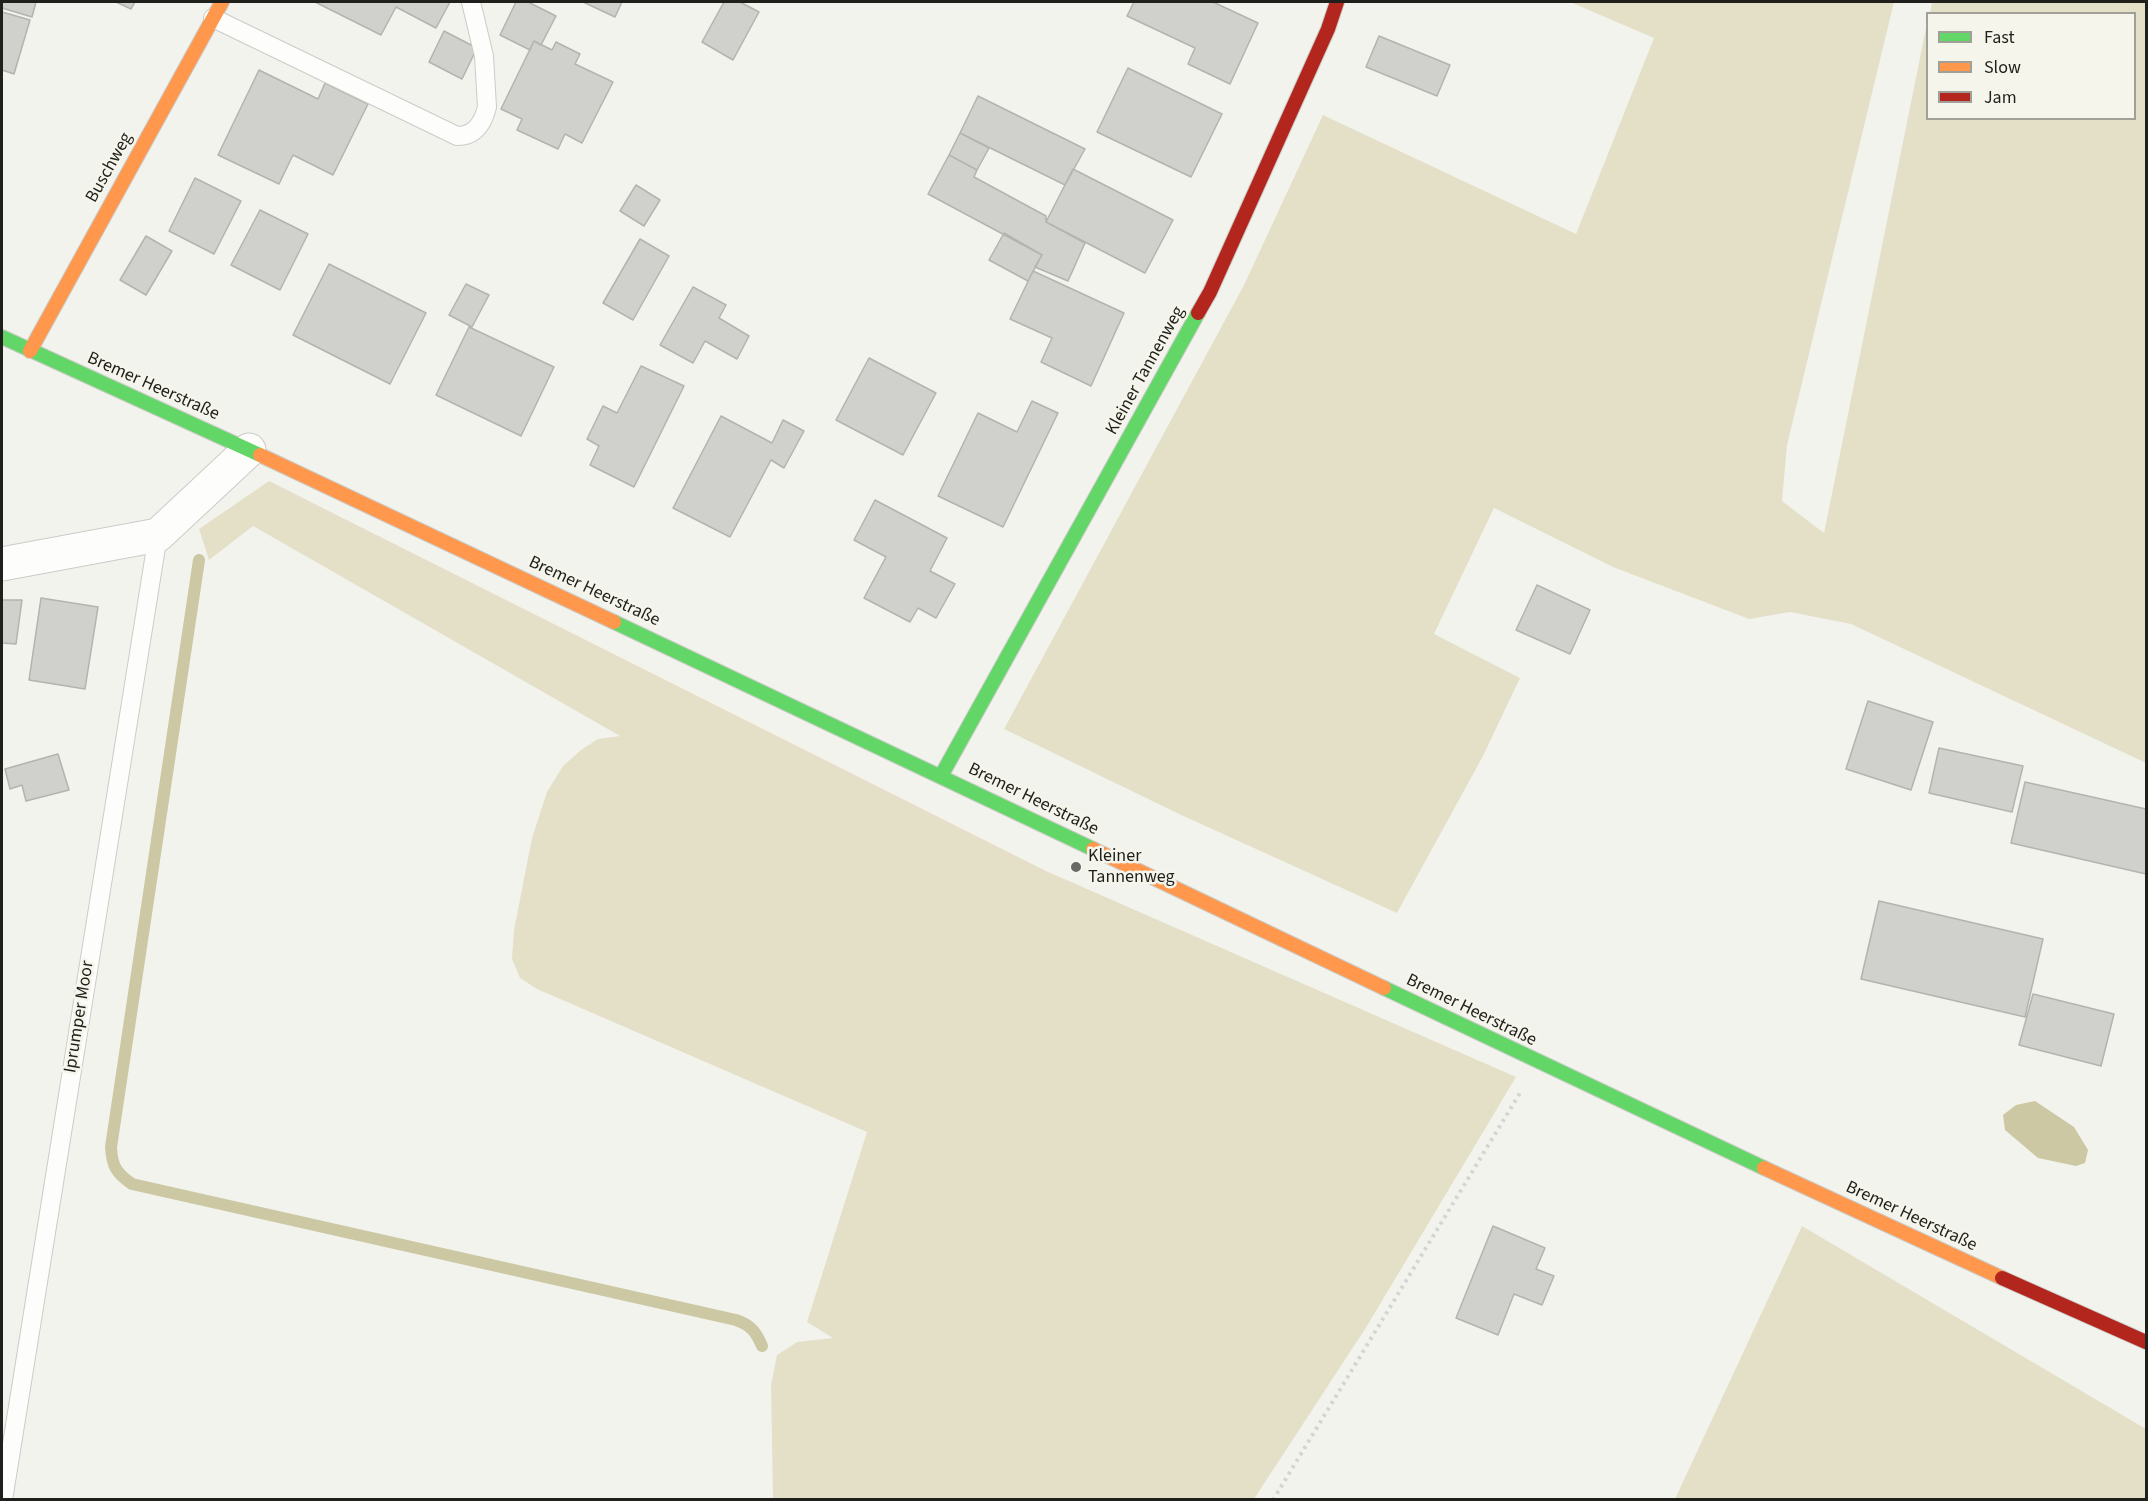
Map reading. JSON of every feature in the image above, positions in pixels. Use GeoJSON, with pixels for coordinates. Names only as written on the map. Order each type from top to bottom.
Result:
{"type":"FeatureCollection","features":[{"type":"Feature","properties":{"kind":"main road","name":"Buschweg"},"geometry":{"type":"LineString","coordinates":[[30,351],[222,2]]}},
{"type":"Feature","properties":{"kind":"main road","name":"Kleiner Tannenweg"},"geometry":{"type":"LineString","coordinates":[[941,776],[1210,292],[1328,29],[1337,2]]}},
{"type":"Feature","properties":{"kind":"main road","name":"Bremer Heerstraße"},"geometry":{"type":"LineString","coordinates":[[2,337],[249,450],[941,776],[1538,1063],[2036,1294],[2146,1342]]}},
{"type":"Feature","properties":{"kind":"street"},"geometry":{"type":"LineString","coordinates":[[2,564],[158,535],[249,450]]}},
{"type":"Feature","properties":{"kind":"lane"},"geometry":{"type":"LineString","coordinates":[[213,18],[458,136],[467,136],[474,132],[487,107],[484,56],[471,2]]}},
{"type":"Feature","properties":{"kind":"lane","name":"Iprumper Moor"},"geometry":{"type":"LineString","coordinates":[[3,1500],[158,535]]}},
{"type":"Feature","properties":{"kind":"path"},"geometry":{"type":"LineString","coordinates":[[1273,1500],[1538,1063]]}},
{"type":"Feature","properties":{"kind":"shaded area"},"geometry":{"type":"Polygon","coordinates":[[[1570,2],[1894,2],[1787,445],[1782,501],[1824,533],[1926,28],[1926,120],[2136,120],[2136,12],[1930,12],[1932,2],[2146,2],[2146,763],[1851,624],[1790,612],[1749,619],[1613,567],[1494,508],[1434,634],[1520,678],[1483,756],[1397,913],[1179,814],[1004,729],[1244,285],[1323,115],[1576,234],[1654,38],[1570,2]]]}},
{"type":"Feature","properties":{"kind":"shaded area"},"geometry":{"type":"Polygon","coordinates":[[[269,481],[1046,871],[1516,1077],[1367,1326],[1254,1499],[773,1499],[771,1385],[777,1355],[797,1342],[833,1338],[807,1322],[867,1132],[537,989],[520,978],[512,959],[514,930],[532,838],[547,792],[563,766],[581,750],[598,739],[620,736],[253,526],[209,560],[199,529],[269,481]]]}},
{"type":"Feature","properties":{"kind":"shaded area"},"geometry":{"type":"Polygon","coordinates":[[[2035,1101],[2074,1127],[2088,1150],[2085,1163],[2076,1166],[2038,1158],[2005,1130],[2003,1115],[2016,1105],[2035,1101]]]}},
{"type":"Feature","properties":{"kind":"shaded area"},"geometry":{"type":"Polygon","coordinates":[[[1802,1226],[2146,1429],[2146,1499],[1675,1499],[1802,1226]]]}},
{"type":"Feature","properties":{"kind":"building"},"geometry":{"type":"Polygon","coordinates":[[[2,2],[36,2],[32,17],[2,8],[2,2]]]}},
{"type":"Feature","properties":{"kind":"building"},"geometry":{"type":"Polygon","coordinates":[[[116,2],[135,2],[131,9],[116,2]]]}},
{"type":"Feature","properties":{"kind":"building"},"geometry":{"type":"Polygon","coordinates":[[[315,2],[450,2],[436,28],[396,7],[381,35],[315,2]]]}},
{"type":"Feature","properties":{"kind":"building"},"geometry":{"type":"Polygon","coordinates":[[[516,2],[528,2],[556,16],[541,45],[534,41],[530,50],[500,35],[516,2]]]}},
{"type":"Feature","properties":{"kind":"building"},"geometry":{"type":"Polygon","coordinates":[[[583,2],[622,2],[615,17],[583,2]]]}},
{"type":"Feature","properties":{"kind":"building"},"geometry":{"type":"Polygon","coordinates":[[[724,2],[740,2],[759,12],[733,60],[702,42],[724,2]]]}},
{"type":"Feature","properties":{"kind":"building"},"geometry":{"type":"Polygon","coordinates":[[[1134,2],[1213,2],[1258,23],[1230,84],[1188,64],[1195,48],[1127,16],[1134,2]]]}},
{"type":"Feature","properties":{"kind":"building"},"geometry":{"type":"Polygon","coordinates":[[[2,12],[30,20],[14,74],[2,70],[2,12]]]}},
{"type":"Feature","properties":{"kind":"building"},"geometry":{"type":"Polygon","coordinates":[[[444,31],[477,48],[462,79],[429,62],[444,31]]]}},
{"type":"Feature","properties":{"kind":"building"},"geometry":{"type":"Polygon","coordinates":[[[1379,36],[1450,65],[1437,96],[1366,67],[1379,36]]]}},
{"type":"Feature","properties":{"kind":"building"},"geometry":{"type":"Polygon","coordinates":[[[534,41],[552,50],[556,42],[580,54],[575,64],[613,82],[582,143],[565,134],[558,149],[517,130],[522,119],[501,109],[534,41]]]}},
{"type":"Feature","properties":{"kind":"building"},"geometry":{"type":"Polygon","coordinates":[[[1128,68],[1222,114],[1191,177],[1097,132],[1128,68]]]}},
{"type":"Feature","properties":{"kind":"building"},"geometry":{"type":"Polygon","coordinates":[[[259,70],[318,99],[325,83],[368,104],[333,175],[293,155],[279,184],[218,155],[259,70]]]}},
{"type":"Feature","properties":{"kind":"building"},"geometry":{"type":"Polygon","coordinates":[[[978,96],[1085,149],[1065,185],[960,133],[978,96]]]}},
{"type":"Feature","properties":{"kind":"building"},"geometry":{"type":"Polygon","coordinates":[[[960,133],[989,148],[977,170],[949,155],[960,133]]]}},
{"type":"Feature","properties":{"kind":"building"},"geometry":{"type":"Polygon","coordinates":[[[949,155],[977,170],[974,177],[1046,216],[1046,222],[1085,243],[1068,281],[1035,267],[1042,255],[928,194],[949,155]]]}},
{"type":"Feature","properties":{"kind":"building"},"geometry":{"type":"Polygon","coordinates":[[[1073,169],[1173,220],[1145,273],[1046,222],[1073,169]]]}},
{"type":"Feature","properties":{"kind":"building"},"geometry":{"type":"Polygon","coordinates":[[[195,178],[241,201],[214,254],[169,231],[195,178]]]}},
{"type":"Feature","properties":{"kind":"building"},"geometry":{"type":"Polygon","coordinates":[[[636,185],[660,200],[644,226],[620,211],[636,185]]]}},
{"type":"Feature","properties":{"kind":"building"},"geometry":{"type":"Polygon","coordinates":[[[260,210],[308,234],[280,290],[231,265],[260,210]]]}},
{"type":"Feature","properties":{"kind":"building"},"geometry":{"type":"Polygon","coordinates":[[[1004,233],[1042,255],[1028,281],[989,260],[1004,233]]]}},
{"type":"Feature","properties":{"kind":"building"},"geometry":{"type":"Polygon","coordinates":[[[146,236],[172,251],[146,295],[120,280],[146,236]]]}},
{"type":"Feature","properties":{"kind":"building"},"geometry":{"type":"Polygon","coordinates":[[[640,239],[669,256],[633,320],[603,303],[640,239]]]}},
{"type":"Feature","properties":{"kind":"building"},"geometry":{"type":"Polygon","coordinates":[[[329,264],[426,313],[390,384],[293,335],[329,264]]]}},
{"type":"Feature","properties":{"kind":"building"},"geometry":{"type":"Polygon","coordinates":[[[1033,271],[1124,313],[1091,386],[1041,362],[1052,338],[1010,319],[1033,271]]]}},
{"type":"Feature","properties":{"kind":"building"},"geometry":{"type":"Polygon","coordinates":[[[466,284],[489,295],[472,327],[449,315],[466,284]]]}},
{"type":"Feature","properties":{"kind":"building"},"geometry":{"type":"Polygon","coordinates":[[[693,287],[726,305],[719,318],[749,336],[737,359],[705,341],[693,363],[660,345],[693,287]]]}},
{"type":"Feature","properties":{"kind":"building"},"geometry":{"type":"Polygon","coordinates":[[[469,327],[554,367],[521,436],[436,395],[469,327]]]}},
{"type":"Feature","properties":{"kind":"building"},"geometry":{"type":"Polygon","coordinates":[[[869,358],[936,393],[903,455],[836,420],[869,358]]]}},
{"type":"Feature","properties":{"kind":"building"},"geometry":{"type":"Polygon","coordinates":[[[641,366],[684,386],[634,487],[590,465],[599,446],[587,439],[603,406],[617,413],[641,366]]]}},
{"type":"Feature","properties":{"kind":"building"},"geometry":{"type":"Polygon","coordinates":[[[1032,401],[1058,413],[1003,527],[938,496],[978,413],[1017,432],[1032,401]]]}},
{"type":"Feature","properties":{"kind":"building"},"geometry":{"type":"Polygon","coordinates":[[[721,416],[772,443],[783,420],[804,431],[784,468],[771,460],[730,537],[673,508],[721,416]]]}},
{"type":"Feature","properties":{"kind":"building"},"geometry":{"type":"Polygon","coordinates":[[[875,500],[947,538],[930,571],[955,584],[936,618],[918,608],[910,622],[864,598],[886,557],[854,540],[875,500]]]}},
{"type":"Feature","properties":{"kind":"building"},"geometry":{"type":"Polygon","coordinates":[[[1537,585],[1590,610],[1570,654],[1516,630],[1537,585]]]}},
{"type":"Feature","properties":{"kind":"building"},"geometry":{"type":"Polygon","coordinates":[[[41,598],[98,607],[85,689],[29,680],[41,598]]]}},
{"type":"Feature","properties":{"kind":"building"},"geometry":{"type":"Polygon","coordinates":[[[2,600],[22,600],[16,644],[2,643],[2,600]]]}},
{"type":"Feature","properties":{"kind":"building"},"geometry":{"type":"Polygon","coordinates":[[[1868,701],[1933,722],[1911,790],[1846,769],[1868,701]]]}},
{"type":"Feature","properties":{"kind":"building"},"geometry":{"type":"Polygon","coordinates":[[[1939,748],[2023,766],[2012,812],[1929,793],[1939,748]]]}},
{"type":"Feature","properties":{"kind":"building"},"geometry":{"type":"Polygon","coordinates":[[[58,754],[69,790],[26,801],[22,785],[10,789],[5,769],[58,754]]]}},
{"type":"Feature","properties":{"kind":"building"},"geometry":{"type":"Polygon","coordinates":[[[2025,782],[2146,809],[2146,874],[2011,843],[2025,782]]]}},
{"type":"Feature","properties":{"kind":"building"},"geometry":{"type":"Polygon","coordinates":[[[1879,901],[2043,939],[2025,1017],[1861,979],[1879,901]]]}},
{"type":"Feature","properties":{"kind":"building"},"geometry":{"type":"Polygon","coordinates":[[[2033,994],[2114,1014],[2101,1066],[2019,1045],[2033,994]]]}},
{"type":"Feature","properties":{"kind":"building"},"geometry":{"type":"Polygon","coordinates":[[[1493,1226],[1545,1248],[1536,1269],[1554,1276],[1542,1305],[1514,1294],[1498,1335],[1456,1318],[1493,1226]]]}},
{"type":"Feature","properties":{"kind":"waterway"},"geometry":{"type":"LineString","coordinates":[[199,560],[111,1147],[112,1159],[119,1172],[132,1184],[736,1320],[746,1324],[758,1337],[762,1346]]}},
{"type":"Feature","properties":{"kind":"traffic: fast"},"geometry":{"type":"LineString","coordinates":[[941,776],[1198,313]]}},
{"type":"Feature","properties":{"kind":"traffic: fast"},"geometry":{"type":"LineString","coordinates":[[2,337],[260,455]]}},
{"type":"Feature","properties":{"kind":"traffic: fast"},"geometry":{"type":"LineString","coordinates":[[614,622],[1093,849]]}},
{"type":"Feature","properties":{"kind":"traffic: fast"},"geometry":{"type":"LineString","coordinates":[[1384,988],[1764,1168]]}},
{"type":"Feature","properties":{"kind":"traffic: slow"},"geometry":{"type":"LineString","coordinates":[[30,351],[222,2]]}},
{"type":"Feature","properties":{"kind":"traffic: slow"},"geometry":{"type":"LineString","coordinates":[[260,455],[614,622]]}},
{"type":"Feature","properties":{"kind":"traffic: slow"},"geometry":{"type":"LineString","coordinates":[[1093,849],[1384,988]]}},
{"type":"Feature","properties":{"kind":"traffic: slow"},"geometry":{"type":"LineString","coordinates":[[1764,1168],[2002,1278]]}},
{"type":"Feature","properties":{"kind":"traffic: jam"},"geometry":{"type":"LineString","coordinates":[[1198,313],[1210,292],[1328,29],[1337,2]]}},
{"type":"Feature","properties":{"kind":"traffic: jam"},"geometry":{"type":"LineString","coordinates":[[2002,1278],[2146,1342]]}},
{"type":"Feature","properties":{"kind":"place","name":"Kleiner Tannenweg"},"geometry":{"type":"Point","coordinates":[1076,867]}}]}
